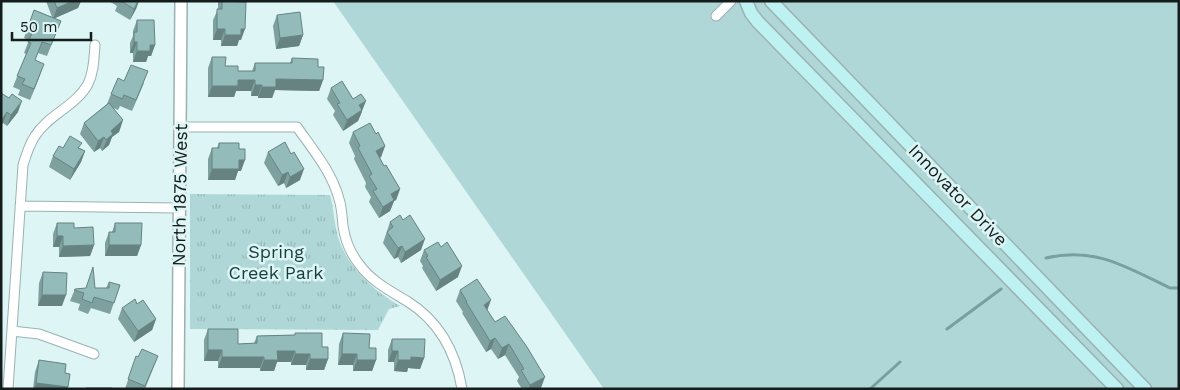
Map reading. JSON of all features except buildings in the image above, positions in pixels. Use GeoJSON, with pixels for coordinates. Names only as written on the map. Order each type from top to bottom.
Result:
{"type":"FeatureCollection","features":[{"type":"Feature","properties":{"kind":"main road","name":"Innovator Drive"},"geometry":{"type":"LineString","coordinates":[[746,1],[751,13],[758,22],[1117,389]]}},
{"type":"Feature","properties":{"kind":"main road","name":"Innovator Drive"},"geometry":{"type":"LineString","coordinates":[[771,1],[1145,389]]}},
{"type":"Feature","properties":{"kind":"street","name":"North 1875 West"},"geometry":{"type":"LineString","coordinates":[[178,389],[181,1]]}},
{"type":"Feature","properties":{"kind":"street"},"geometry":{"type":"LineString","coordinates":[[716,16],[731,1]]}},
{"type":"Feature","properties":{"kind":"street"},"geometry":{"type":"LineString","coordinates":[[8,389],[23,165],[35,134],[77,98],[88,84],[95,45]]}},
{"type":"Feature","properties":{"kind":"street"},"geometry":{"type":"LineString","coordinates":[[180,127],[297,127],[323,164],[333,183],[340,200],[343,229],[350,248],[359,264],[388,291],[409,302],[440,332],[450,347],[458,368],[462,389]]}},
{"type":"Feature","properties":{"kind":"street"},"geometry":{"type":"LineString","coordinates":[[20,206],[179,208]]}},
{"type":"Feature","properties":{"kind":"street"},"geometry":{"type":"LineString","coordinates":[[12,331],[39,334],[94,354]]}},
{"type":"Feature","properties":{"kind":"green space"},"geometry":{"type":"Polygon","coordinates":[[[333,1],[1179,1],[1179,389],[604,389],[333,1]]]}},
{"type":"Feature","properties":{"kind":"green space","name":"Spring Creek Park"},"geometry":{"type":"Polygon","coordinates":[[[190,194],[330,195],[338,237],[348,259],[371,285],[400,306],[389,309],[378,330],[190,329],[190,194]]]}},
{"type":"Feature","properties":{"kind":"waterway"},"geometry":{"type":"LineString","coordinates":[[1046,258],[1064,255],[1096,257],[1111,261],[1170,288],[1179,288]]}},
{"type":"Feature","properties":{"kind":"waterway"},"geometry":{"type":"LineString","coordinates":[[947,329],[1001,289]]}},
{"type":"Feature","properties":{"kind":"waterway"},"geometry":{"type":"LineString","coordinates":[[870,389],[900,362]]}}]}
